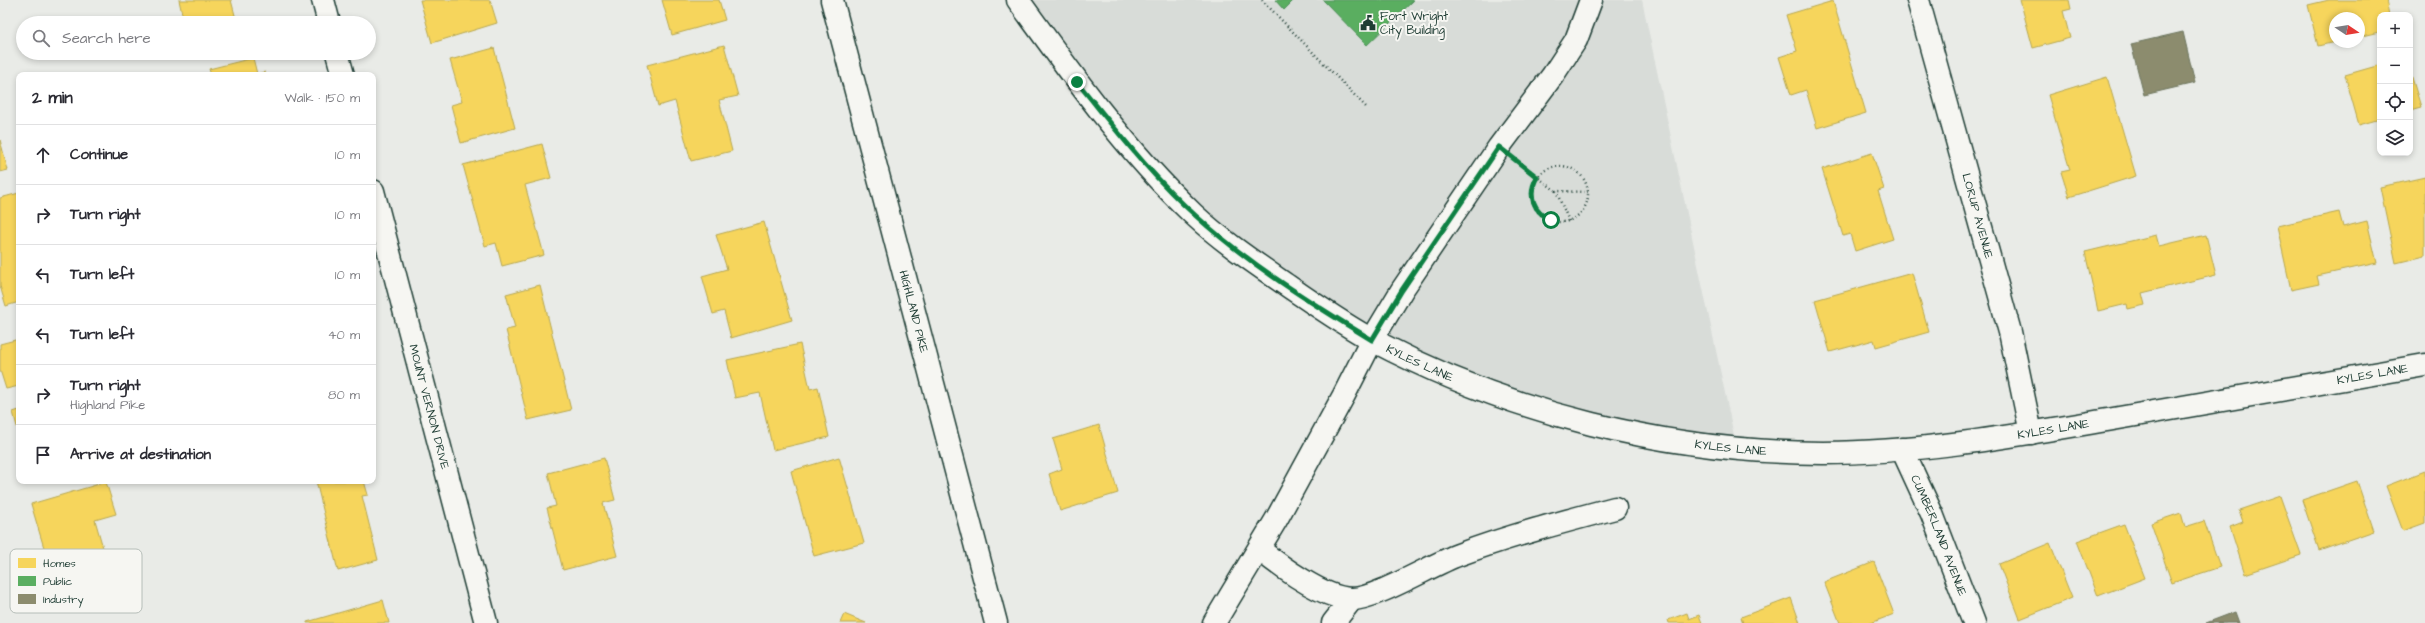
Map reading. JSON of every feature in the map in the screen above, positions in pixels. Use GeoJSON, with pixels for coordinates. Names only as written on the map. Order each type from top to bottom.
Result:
{"type":"FeatureCollection","features":[{"type":"Feature","properties":{"kind":"main road"},"geometry":{"type":"LineString","coordinates":[[323,0],[327,16]]}},
{"type":"Feature","properties":{"kind":"main road","name":"HIGHLAND PIKE"},"geometry":{"type":"LineString","coordinates":[[832,0],[996,623]]}},
{"type":"Feature","properties":{"kind":"main road"},"geometry":{"type":"LineString","coordinates":[[1018,0],[1077,82],[1137,156],[1195,216],[1239,252],[1325,312],[1372,340],[1402,290],[1499,147],[1553,75],[1576,40],[1591,0]]}},
{"type":"Feature","properties":{"kind":"main road","name":"LORUP AVENUE"},"geometry":{"type":"LineString","coordinates":[[1918,0],[2010,332],[2031,433]]}},
{"type":"Feature","properties":{"kind":"main road"},"geometry":{"type":"LineString","coordinates":[[339,60],[342,72]]}},
{"type":"Feature","properties":{"kind":"main road","name":"MOUNT VERNON DRIVE"},"geometry":{"type":"LineString","coordinates":[[376,202],[486,623]]}},
{"type":"Feature","properties":{"kind":"main road","name":"KYLES LANE"},"geometry":{"type":"LineString","coordinates":[[1214,623],[1259,549],[1344,395],[1372,340],[1432,369],[1506,400],[1584,423],[1650,438],[1737,450],[1825,453],[1902,449],[2031,433],[2425,365]]}},
{"type":"Feature","properties":{"kind":"main road","name":"CUMBERLAND AVENUE"},"geometry":{"type":"LineString","coordinates":[[1902,449],[1932,514],[1974,623]]}},
{"type":"Feature","properties":{"kind":"main road"},"geometry":{"type":"LineString","coordinates":[[1259,549],[1273,561],[1328,593],[1352,599],[1372,594],[1456,556],[1516,536],[1615,508]]}},
{"type":"Feature","properties":{"kind":"main road"},"geometry":{"type":"LineString","coordinates":[[1333,623],[1352,599]]}},
{"type":"Feature","properties":{"kind":"path"},"geometry":{"type":"LineString","coordinates":[[1262,0],[1367,108]]}},
{"type":"Feature","properties":{"kind":"path"},"geometry":{"type":"LineString","coordinates":[[1499,147],[1556,191],[1569,221]]}},
{"type":"Feature","properties":{"kind":"path"},"geometry":{"type":"LineString","coordinates":[[1563,165],[1580,174],[1588,192],[1587,201],[1583,210],[1569,221],[1551,220],[1537,210],[1532,194],[1537,177],[1548,168],[1563,165]]}},
{"type":"Feature","properties":{"kind":"path"},"geometry":{"type":"LineString","coordinates":[[1556,191],[1588,192]]}},
{"type":"Feature","properties":{"kind":"shaded area"},"geometry":{"type":"Polygon","coordinates":[[[1018,0],[1642,0],[1737,450],[1651,438],[1432,369],[1195,216],[1018,0]]]}},
{"type":"Feature","properties":{"kind":"building: Homes"},"geometry":{"type":"Polygon","coordinates":[[[179,0],[231,0],[235,16],[182,16],[179,0]]]}},
{"type":"Feature","properties":{"kind":"building: Homes"},"geometry":{"type":"Polygon","coordinates":[[[420,0],[490,0],[497,23],[432,43],[420,0]]]}},
{"type":"Feature","properties":{"kind":"building: Homes"},"geometry":{"type":"Polygon","coordinates":[[[662,0],[719,0],[725,20],[672,35],[662,0]]]}},
{"type":"Feature","properties":{"kind":"building: Homes"},"geometry":{"type":"Polygon","coordinates":[[[2020,0],[2069,0],[2071,9],[2063,11],[2070,38],[2033,48],[2020,0]]]}},
{"type":"Feature","properties":{"kind":"building: Homes"},"geometry":{"type":"Polygon","coordinates":[[[2329,0],[2386,0],[2388,12],[2377,12],[2377,33],[2365,36],[2365,12],[2329,12],[2329,43],[2318,46],[2308,5],[2329,0]]]}},
{"type":"Feature","properties":{"kind":"building: Homes"},"geometry":{"type":"Polygon","coordinates":[[[1833,1],[1866,113],[1817,128],[1806,90],[1791,95],[1779,57],[1797,51],[1786,15],[1833,1]]]}},
{"type":"Feature","properties":{"kind":"building: Homes"},"geometry":{"type":"Polygon","coordinates":[[[724,45],[738,96],[719,100],[732,151],[691,161],[675,101],[658,106],[647,65],[724,45]]]}},
{"type":"Feature","properties":{"kind":"building: Homes"},"geometry":{"type":"Polygon","coordinates":[[[494,48],[515,128],[461,143],[451,105],[462,102],[450,60],[494,48]]]}},
{"type":"Feature","properties":{"kind":"building: Homes"},"geometry":{"type":"Polygon","coordinates":[[[245,60],[254,60],[256,72],[210,72],[209,69],[245,60]]]}},
{"type":"Feature","properties":{"kind":"building: Homes"},"geometry":{"type":"Polygon","coordinates":[[[2377,66],[2377,120],[2359,125],[2345,75],[2377,66]]]}},
{"type":"Feature","properties":{"kind":"building: Homes"},"geometry":{"type":"Polygon","coordinates":[[[2107,77],[2136,176],[2069,197],[2061,172],[2070,170],[2048,95],[2107,77]]]}},
{"type":"Feature","properties":{"kind":"building: Homes"},"geometry":{"type":"Polygon","coordinates":[[[2413,81],[2421,107],[2413,109],[2413,81]]]}},
{"type":"Feature","properties":{"kind":"building: Homes"},"geometry":{"type":"Polygon","coordinates":[[[0,140],[8,170],[0,172],[0,140]]]}},
{"type":"Feature","properties":{"kind":"building: Homes"},"geometry":{"type":"Polygon","coordinates":[[[542,144],[551,178],[525,185],[544,255],[502,266],[496,243],[485,246],[463,165],[542,144]]]}},
{"type":"Feature","properties":{"kind":"building: Homes"},"geometry":{"type":"Polygon","coordinates":[[[1872,153],[1884,189],[1878,191],[1893,239],[1855,251],[1850,234],[1843,236],[1822,169],[1872,153]]]}},
{"type":"Feature","properties":{"kind":"building: Homes"},"geometry":{"type":"Polygon","coordinates":[[[2425,177],[2425,256],[2396,263],[2380,187],[2425,177]]]}},
{"type":"Feature","properties":{"kind":"building: Homes"},"geometry":{"type":"Polygon","coordinates":[[[16,194],[16,303],[6,306],[0,286],[0,198],[16,194]]]}},
{"type":"Feature","properties":{"kind":"building: Homes"},"geometry":{"type":"Polygon","coordinates":[[[2339,212],[2343,227],[2367,221],[2377,263],[2317,276],[2319,284],[2291,290],[2277,226],[2339,212]]]}},
{"type":"Feature","properties":{"kind":"building: Homes"},"geometry":{"type":"Polygon","coordinates":[[[764,222],[792,320],[731,338],[724,311],[713,314],[702,276],[727,269],[716,235],[764,222]]]}},
{"type":"Feature","properties":{"kind":"building: Homes"},"geometry":{"type":"Polygon","coordinates":[[[2156,235],[2159,246],[2206,235],[2216,275],[2142,293],[2145,305],[2128,309],[2127,304],[2098,311],[2085,252],[2156,235]]]}},
{"type":"Feature","properties":{"kind":"building: Homes"},"geometry":{"type":"Polygon","coordinates":[[[1912,273],[1929,332],[1876,347],[1874,340],[1830,352],[1815,300],[1912,273]]]}},
{"type":"Feature","properties":{"kind":"building: Homes"},"geometry":{"type":"Polygon","coordinates":[[[540,285],[571,410],[528,420],[506,330],[515,328],[506,294],[540,285]]]}},
{"type":"Feature","properties":{"kind":"building: Homes"},"geometry":{"type":"Polygon","coordinates":[[[16,340],[16,387],[6,389],[0,370],[0,344],[16,340]]]}},
{"type":"Feature","properties":{"kind":"building: Homes"},"geometry":{"type":"Polygon","coordinates":[[[800,344],[810,389],[818,387],[829,437],[773,450],[760,393],[735,398],[727,360],[800,344]]]}},
{"type":"Feature","properties":{"kind":"building: Homes"},"geometry":{"type":"Polygon","coordinates":[[[16,411],[16,423],[13,412],[16,411]]]}},
{"type":"Feature","properties":{"kind":"building: Homes"},"geometry":{"type":"Polygon","coordinates":[[[1099,425],[1118,493],[1060,511],[1049,474],[1062,469],[1053,439],[1099,425]]]}},
{"type":"Feature","properties":{"kind":"building: Homes"},"geometry":{"type":"Polygon","coordinates":[[[839,457],[864,543],[814,556],[791,471],[839,457]]]}},
{"type":"Feature","properties":{"kind":"building: Homes"},"geometry":{"type":"Polygon","coordinates":[[[604,458],[615,500],[603,503],[617,556],[563,570],[547,508],[556,506],[548,473],[604,458]]]}},
{"type":"Feature","properties":{"kind":"building: Homes"},"geometry":{"type":"Polygon","coordinates":[[[2425,471],[2425,523],[2403,531],[2386,486],[2425,471]]]}},
{"type":"Feature","properties":{"kind":"building: Homes"},"geometry":{"type":"Polygon","coordinates":[[[2357,481],[2374,531],[2319,550],[2302,500],[2357,481]]]}},
{"type":"Feature","properties":{"kind":"building: Homes"},"geometry":{"type":"Polygon","coordinates":[[[99,484],[107,484],[116,514],[95,520],[103,549],[44,549],[31,504],[99,484]]]}},
{"type":"Feature","properties":{"kind":"building: Homes"},"geometry":{"type":"Polygon","coordinates":[[[317,484],[365,484],[368,495],[362,496],[378,560],[338,571],[317,484]]]}},
{"type":"Feature","properties":{"kind":"building: Homes"},"geometry":{"type":"Polygon","coordinates":[[[2280,496],[2301,555],[2245,574],[2230,527],[2243,522],[2239,510],[2280,496]]]}},
{"type":"Feature","properties":{"kind":"building: Homes"},"geometry":{"type":"Polygon","coordinates":[[[2181,513],[2185,527],[2204,521],[2220,567],[2172,583],[2151,523],[2181,513]]]}},
{"type":"Feature","properties":{"kind":"building: Homes"},"geometry":{"type":"Polygon","coordinates":[[[2124,524],[2145,578],[2098,596],[2077,541],[2124,524]]]}},
{"type":"Feature","properties":{"kind":"building: Homes"},"geometry":{"type":"Polygon","coordinates":[[[2050,543],[2072,598],[2020,619],[1999,564],[2050,543]]]}},
{"type":"Feature","properties":{"kind":"building: Homes"},"geometry":{"type":"Polygon","coordinates":[[[1874,562],[1894,614],[1871,623],[1840,623],[1824,582],[1874,562]]]}},
{"type":"Feature","properties":{"kind":"building: Homes"},"geometry":{"type":"Polygon","coordinates":[[[1791,598],[1800,623],[1743,623],[1741,617],[1791,598]]]}},
{"type":"Feature","properties":{"kind":"building: Homes"},"geometry":{"type":"Polygon","coordinates":[[[383,600],[389,623],[307,623],[307,622],[383,600]]]}},
{"type":"Feature","properties":{"kind":"building: Homes"},"geometry":{"type":"Polygon","coordinates":[[[1687,613],[1689,619],[1699,615],[1702,623],[1669,623],[1668,620],[1687,613]]]}},
{"type":"Feature","properties":{"kind":"building: Homes"},"geometry":{"type":"Polygon","coordinates":[[[844,614],[866,623],[840,623],[844,614]]]}},
{"type":"Feature","properties":{"kind":"building: Public"},"geometry":{"type":"Polygon","coordinates":[[[1275,0],[1294,0],[1284,10],[1275,0]]]}},
{"type":"Feature","properties":{"kind":"building: Public","name":"Fort Wright City Building"},"geometry":{"type":"Polygon","coordinates":[[[1323,0],[1414,0],[1367,45],[1323,0]]]}},
{"type":"Feature","properties":{"kind":"building: Industry"},"geometry":{"type":"Polygon","coordinates":[[[2183,32],[2195,83],[2144,95],[2131,44],[2183,32]]]}},
{"type":"Feature","properties":{"kind":"building: Industry"},"geometry":{"type":"Polygon","coordinates":[[[2235,612],[2239,623],[2206,623],[2235,612]]]}},
{"type":"Feature","properties":{"kind":"place","name":"Fort Wright City Building"},"geometry":{"type":"Point","coordinates":[1368,23]}},
{"type":"Feature","properties":{"kind":"route"},"geometry":{"type":"LineString","coordinates":[[1077,82],[1137,156],[1195,216],[1239,252],[1325,312],[1372,340],[1402,290],[1499,147],[1537,177],[1533,184],[1533,202],[1537,210],[1551,220]]}}]}
